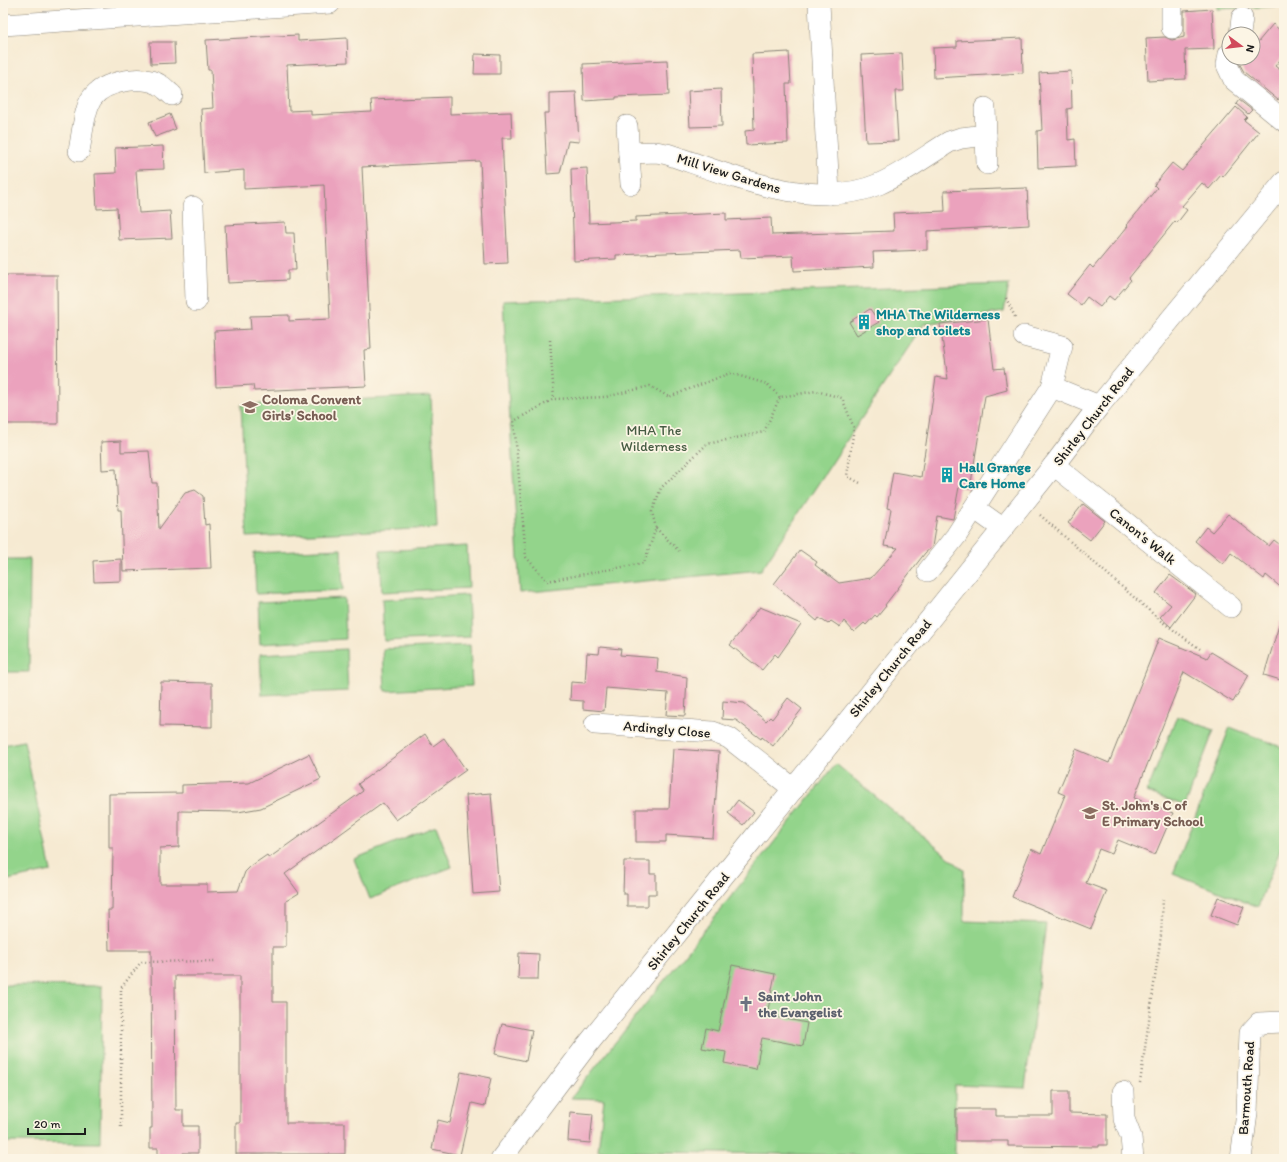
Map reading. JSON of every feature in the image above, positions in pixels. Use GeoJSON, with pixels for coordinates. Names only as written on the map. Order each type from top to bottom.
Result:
{"type":"FeatureCollection","features":[{"type":"Feature","properties":{"kind":"street"},"geometry":{"type":"LineString","coordinates":[[3,25],[280,4],[330,3]]}},
{"type":"Feature","properties":{"kind":"street"},"geometry":{"type":"LineString","coordinates":[[819,3],[828,194]]}},
{"type":"Feature","properties":{"kind":"street"},"geometry":{"type":"LineString","coordinates":[[1172,3],[1172,28]]}},
{"type":"Feature","properties":{"kind":"street"},"geometry":{"type":"LineString","coordinates":[[1227,66],[1234,80],[1284,121]]}},
{"type":"Feature","properties":{"kind":"street"},"geometry":{"type":"LineString","coordinates":[[78,151],[88,107],[92,97],[101,90],[119,82],[142,80],[160,85],[172,95]]}},
{"type":"Feature","properties":{"kind":"street"},"geometry":{"type":"LineString","coordinates":[[985,108],[987,164]]}},
{"type":"Feature","properties":{"kind":"street"},"geometry":{"type":"LineString","coordinates":[[627,126],[631,184]]}},
{"type":"Feature","properties":{"kind":"street","name":"Mill View Gardens"},"geometry":{"type":"LineString","coordinates":[[629,153],[656,152],[668,154],[769,186],[791,191],[828,194],[859,190],[878,184],[949,142],[962,138],[986,135]]}},
{"type":"Feature","properties":{"kind":"street","name":"Shirley Church Road"},"geometry":{"type":"LineString","coordinates":[[502,1159],[584,1050],[1054,465],[1099,406],[1284,182]]}},
{"type":"Feature","properties":{"kind":"street"},"geometry":{"type":"LineString","coordinates":[[193,207],[196,301]]}},
{"type":"Feature","properties":{"kind":"street"},"geometry":{"type":"LineString","coordinates":[[928,571],[956,536],[1052,387],[1062,346],[1024,336]]}},
{"type":"Feature","properties":{"kind":"street"},"geometry":{"type":"LineString","coordinates":[[1052,387],[1099,406]]}},
{"type":"Feature","properties":{"kind":"street","name":"Canon's Walk"},"geometry":{"type":"LineString","coordinates":[[1054,465],[1231,607]]}},
{"type":"Feature","properties":{"kind":"street"},"geometry":{"type":"LineString","coordinates":[[974,508],[1002,528]]}},
{"type":"Feature","properties":{"kind":"street","name":"Ardingly Close"},"geometry":{"type":"LineString","coordinates":[[595,724],[713,732],[722,734],[794,789]]}},
{"type":"Feature","properties":{"kind":"street","name":"Barmouth Road"},"geometry":{"type":"LineString","coordinates":[[1241,1159],[1247,1113],[1250,1033],[1259,1023],[1284,1022]]}},
{"type":"Feature","properties":{"kind":"street"},"geometry":{"type":"LineString","coordinates":[[1131,1088],[1124,1119],[1131,1136],[1133,1159]]}},
{"type":"Feature","properties":{"kind":"path"},"geometry":{"type":"LineString","coordinates":[[550,340],[554,399]]}},
{"type":"Feature","properties":{"kind":"path"},"geometry":{"type":"LineString","coordinates":[[656,528],[644,563],[547,581],[526,557],[514,421],[554,399],[606,397],[650,386],[669,397],[730,373],[767,384],[780,397]]}},
{"type":"Feature","properties":{"kind":"path"},"geometry":{"type":"LineString","coordinates":[[780,397],[816,391],[842,398],[854,428],[847,476],[862,484]]}},
{"type":"Feature","properties":{"kind":"path"},"geometry":{"type":"LineString","coordinates":[[678,551],[656,528],[652,512],[661,488],[707,444],[764,432],[780,397]]}},
{"type":"Feature","properties":{"kind":"path"},"geometry":{"type":"LineString","coordinates":[[1023,503],[1042,517],[1161,621],[1200,649]]}},
{"type":"Feature","properties":{"kind":"path"},"geometry":{"type":"LineString","coordinates":[[1131,1088],[1161,935],[1163,899]]}},
{"type":"Feature","properties":{"kind":"path"},"geometry":{"type":"LineString","coordinates":[[121,1127],[121,988],[141,962],[217,961]]}},
{"type":"Feature","properties":{"kind":"green space"},"geometry":{"type":"Polygon","coordinates":[[[1217,3],[1284,3],[1284,6],[1217,9],[1217,3]]]}},
{"type":"Feature","properties":{"kind":"green space","name":"MHA The Wilderness"},"geometry":{"type":"Polygon","coordinates":[[[1009,284],[1004,312],[924,324],[761,570],[520,593],[503,301],[1009,284]]]}},
{"type":"Feature","properties":{"kind":"green space"},"geometry":{"type":"Polygon","coordinates":[[[431,396],[437,528],[247,537],[241,405],[431,396]]]}},
{"type":"Feature","properties":{"kind":"green space"},"geometry":{"type":"Polygon","coordinates":[[[467,546],[469,588],[382,592],[380,551],[467,546]]]}},
{"type":"Feature","properties":{"kind":"green space"},"geometry":{"type":"Polygon","coordinates":[[[341,549],[343,590],[256,594],[254,553],[341,549]]]}},
{"type":"Feature","properties":{"kind":"green space"},"geometry":{"type":"Polygon","coordinates":[[[3,559],[30,559],[29,672],[3,672],[3,559]]]}},
{"type":"Feature","properties":{"kind":"green space"},"geometry":{"type":"Polygon","coordinates":[[[468,595],[470,637],[384,641],[382,600],[468,595]]]}},
{"type":"Feature","properties":{"kind":"green space"},"geometry":{"type":"Polygon","coordinates":[[[344,598],[346,639],[260,644],[258,602],[344,598]]]}},
{"type":"Feature","properties":{"kind":"green space"},"geometry":{"type":"Polygon","coordinates":[[[470,645],[472,686],[385,691],[383,649],[470,645]]]}},
{"type":"Feature","properties":{"kind":"green space"},"geometry":{"type":"Polygon","coordinates":[[[346,649],[348,691],[262,695],[260,654],[346,649]]]}},
{"type":"Feature","properties":{"kind":"green space"},"geometry":{"type":"Polygon","coordinates":[[[1177,716],[1214,730],[1185,806],[1147,792],[1177,716]]]}},
{"type":"Feature","properties":{"kind":"green space"},"geometry":{"type":"Polygon","coordinates":[[[1230,727],[1284,748],[1284,840],[1258,907],[1173,874],[1230,727]]]}},
{"type":"Feature","properties":{"kind":"green space"},"geometry":{"type":"Polygon","coordinates":[[[24,741],[51,871],[3,881],[3,745],[24,741]]]}},
{"type":"Feature","properties":{"kind":"green space"},"geometry":{"type":"Polygon","coordinates":[[[836,764],[964,870],[964,921],[1046,924],[1025,1088],[955,1085],[955,1157],[598,1151],[604,1099],[571,1098],[836,764]]]}},
{"type":"Feature","properties":{"kind":"green space"},"geometry":{"type":"Polygon","coordinates":[[[436,826],[452,867],[370,899],[354,859],[436,826]]]}},
{"type":"Feature","properties":{"kind":"green space"},"geometry":{"type":"Polygon","coordinates":[[[3,985],[102,986],[100,1143],[3,1142],[3,985]]]}},
{"type":"Feature","properties":{"kind":"building"},"geometry":{"type":"Polygon","coordinates":[[[1212,9],[1214,49],[1185,50],[1186,79],[1148,81],[1146,38],[1165,37],[1172,40],[1184,37],[1184,11],[1212,9]]]}},
{"type":"Feature","properties":{"kind":"building"},"geometry":{"type":"Polygon","coordinates":[[[1273,24],[1284,34],[1284,55],[1275,66],[1284,73],[1284,93],[1278,100],[1244,72],[1241,66],[1261,66],[1261,38],[1273,24]]]}},
{"type":"Feature","properties":{"kind":"building"},"geometry":{"type":"Polygon","coordinates":[[[298,35],[298,41],[347,38],[348,62],[287,65],[289,111],[311,110],[311,115],[372,112],[371,100],[450,97],[450,114],[511,112],[512,138],[502,138],[508,263],[485,264],[480,161],[362,167],[371,349],[364,350],[366,386],[254,391],[253,385],[216,387],[214,331],[251,329],[250,316],[289,315],[289,321],[330,319],[324,185],[244,189],[244,170],[204,173],[201,109],[213,108],[211,70],[208,70],[206,40],[298,35]]]}},
{"type":"Feature","properties":{"kind":"building"},"geometry":{"type":"Polygon","coordinates":[[[1022,38],[1023,73],[934,78],[933,48],[957,47],[957,41],[1022,38]]]}},
{"type":"Feature","properties":{"kind":"building"},"geometry":{"type":"Polygon","coordinates":[[[150,42],[174,42],[175,63],[151,64],[150,42]]]}},
{"type":"Feature","properties":{"kind":"building"},"geometry":{"type":"Polygon","coordinates":[[[789,52],[791,84],[786,84],[788,143],[746,145],[745,131],[754,130],[752,54],[789,52]]]}},
{"type":"Feature","properties":{"kind":"building"},"geometry":{"type":"Polygon","coordinates":[[[902,53],[904,91],[895,91],[898,141],[866,142],[861,55],[902,53]]]}},
{"type":"Feature","properties":{"kind":"building"},"geometry":{"type":"Polygon","coordinates":[[[475,54],[500,55],[500,74],[474,74],[475,54]]]}},
{"type":"Feature","properties":{"kind":"building"},"geometry":{"type":"Polygon","coordinates":[[[667,60],[669,95],[616,97],[616,99],[584,101],[583,64],[667,60]]]}},
{"type":"Feature","properties":{"kind":"building"},"geometry":{"type":"Polygon","coordinates":[[[1071,71],[1072,108],[1067,109],[1068,140],[1075,139],[1076,166],[1038,168],[1037,131],[1042,130],[1039,73],[1071,71]]]}},
{"type":"Feature","properties":{"kind":"building"},"geometry":{"type":"Polygon","coordinates":[[[721,89],[722,126],[690,127],[688,91],[721,89]]]}},
{"type":"Feature","properties":{"kind":"building"},"geometry":{"type":"Polygon","coordinates":[[[576,92],[579,142],[568,141],[560,173],[547,174],[544,113],[549,113],[549,93],[576,92]]]}},
{"type":"Feature","properties":{"kind":"building"},"geometry":{"type":"Polygon","coordinates":[[[1239,100],[1252,110],[1248,114],[1236,104],[1239,100]]]}},
{"type":"Feature","properties":{"kind":"building"},"geometry":{"type":"Polygon","coordinates":[[[1236,107],[1247,117],[1244,120],[1259,132],[1223,177],[1221,175],[1209,189],[1202,183],[1182,206],[1187,210],[1177,223],[1175,221],[1129,278],[1131,280],[1114,300],[1109,296],[1100,307],[1087,297],[1081,305],[1067,294],[1090,265],[1093,268],[1128,226],[1127,225],[1157,188],[1154,185],[1172,163],[1182,171],[1236,107]]]}},
{"type":"Feature","properties":{"kind":"building"},"geometry":{"type":"Polygon","coordinates":[[[170,114],[176,129],[155,137],[149,122],[170,114]]]}},
{"type":"Feature","properties":{"kind":"building"},"geometry":{"type":"Polygon","coordinates":[[[163,146],[164,169],[136,170],[139,213],[170,211],[172,238],[119,240],[117,208],[97,209],[95,174],[116,173],[115,148],[163,146]]]}},
{"type":"Feature","properties":{"kind":"building"},"geometry":{"type":"Polygon","coordinates":[[[587,168],[589,223],[636,221],[636,217],[726,213],[726,220],[771,218],[772,235],[894,231],[893,213],[945,211],[944,191],[1027,188],[1029,225],[927,231],[927,250],[873,252],[874,267],[794,271],[793,256],[741,258],[740,250],[616,255],[616,259],[574,261],[571,169],[587,168]]]}},
{"type":"Feature","properties":{"kind":"building"},"geometry":{"type":"Polygon","coordinates":[[[285,222],[286,233],[294,233],[296,270],[288,270],[288,280],[228,283],[225,225],[285,222]]]}},
{"type":"Feature","properties":{"kind":"building"},"geometry":{"type":"Polygon","coordinates":[[[3,275],[57,275],[58,424],[3,424],[3,275]]]}},
{"type":"Feature","properties":{"kind":"building","name":"MHA The Wilderness shop and toilets"},"geometry":{"type":"Polygon","coordinates":[[[870,309],[879,322],[857,335],[849,322],[870,309]]]}},
{"type":"Feature","properties":{"kind":"building","name":"Hall Grange Care Home"},"geometry":{"type":"Polygon","coordinates":[[[988,319],[994,369],[1004,368],[1007,390],[985,396],[970,489],[959,487],[953,519],[937,516],[932,547],[925,553],[877,617],[875,615],[866,625],[864,623],[854,632],[844,621],[840,627],[831,621],[828,624],[819,618],[817,621],[774,584],[800,550],[817,562],[815,565],[839,583],[871,578],[898,548],[884,546],[891,509],[887,508],[893,472],[921,477],[936,377],[948,379],[940,324],[988,319]]]}},
{"type":"Feature","properties":{"kind":"building"},"geometry":{"type":"Polygon","coordinates":[[[121,441],[121,452],[149,451],[152,483],[157,483],[159,529],[185,493],[195,490],[203,496],[205,525],[209,524],[211,568],[123,571],[121,510],[118,510],[116,469],[102,470],[101,442],[121,441]]]}},
{"type":"Feature","properties":{"kind":"building"},"geometry":{"type":"Polygon","coordinates":[[[1083,504],[1105,521],[1090,540],[1068,523],[1083,504]]]}},
{"type":"Feature","properties":{"kind":"building"},"geometry":{"type":"Polygon","coordinates":[[[1228,514],[1269,546],[1274,540],[1284,548],[1284,590],[1266,575],[1264,579],[1231,553],[1223,564],[1195,541],[1206,527],[1212,532],[1228,514]]]}},
{"type":"Feature","properties":{"kind":"building"},"geometry":{"type":"Polygon","coordinates":[[[121,559],[121,581],[94,582],[93,561],[121,559]]]}},
{"type":"Feature","properties":{"kind":"building"},"geometry":{"type":"Polygon","coordinates":[[[1170,575],[1196,594],[1171,627],[1160,617],[1171,605],[1156,593],[1170,575]]]}},
{"type":"Feature","properties":{"kind":"building"},"geometry":{"type":"Polygon","coordinates":[[[760,607],[801,624],[778,657],[775,654],[762,670],[730,645],[760,607]]]}},
{"type":"Feature","properties":{"kind":"building"},"geometry":{"type":"Polygon","coordinates":[[[1280,622],[1284,622],[1284,681],[1264,675],[1280,622]]]}},
{"type":"Feature","properties":{"kind":"building"},"geometry":{"type":"Polygon","coordinates":[[[1159,638],[1207,658],[1211,652],[1249,675],[1233,702],[1184,672],[1134,798],[1173,813],[1155,855],[1118,840],[1112,854],[1099,849],[1086,883],[1107,891],[1091,929],[1012,897],[1031,849],[1041,854],[1065,795],[1058,792],[1076,749],[1109,763],[1159,638]]]}},
{"type":"Feature","properties":{"kind":"building"},"geometry":{"type":"Polygon","coordinates":[[[600,647],[621,649],[620,655],[658,658],[657,672],[687,677],[685,716],[666,715],[668,693],[606,688],[604,711],[583,709],[583,701],[570,700],[571,682],[585,683],[587,653],[599,654],[600,647]]]}},
{"type":"Feature","properties":{"kind":"building"},"geometry":{"type":"Polygon","coordinates":[[[161,682],[212,683],[212,727],[160,726],[161,682]]]}},
{"type":"Feature","properties":{"kind":"building"},"geometry":{"type":"Polygon","coordinates":[[[788,698],[802,709],[773,746],[736,720],[722,719],[723,701],[744,703],[766,721],[770,717],[772,719],[788,698]]]}},
{"type":"Feature","properties":{"kind":"building"},"geometry":{"type":"Polygon","coordinates":[[[425,734],[433,746],[444,738],[466,770],[396,820],[383,803],[285,874],[299,893],[286,901],[286,947],[273,947],[273,1002],[286,1002],[286,1123],[345,1123],[345,1154],[236,1154],[236,1123],[240,1123],[240,976],[175,976],[176,1110],[183,1110],[183,1126],[198,1126],[198,1153],[183,1153],[183,1156],[158,1156],[158,1148],[150,1148],[150,1128],[152,1128],[151,950],[109,950],[108,910],[112,910],[113,848],[109,848],[109,794],[182,793],[182,785],[249,783],[309,754],[321,779],[261,808],[238,812],[179,811],[179,847],[160,848],[160,884],[207,884],[207,892],[238,891],[245,872],[251,866],[267,855],[269,858],[363,791],[358,784],[425,734]]]}},
{"type":"Feature","properties":{"kind":"building"},"geometry":{"type":"Polygon","coordinates":[[[673,749],[719,752],[713,838],[666,835],[666,842],[636,842],[636,809],[669,809],[673,749]]]}},
{"type":"Feature","properties":{"kind":"building"},"geometry":{"type":"Polygon","coordinates":[[[491,793],[499,892],[473,894],[466,795],[491,793]]]}},
{"type":"Feature","properties":{"kind":"building"},"geometry":{"type":"Polygon","coordinates":[[[738,800],[754,812],[743,825],[728,813],[738,800]]]}},
{"type":"Feature","properties":{"kind":"building"},"geometry":{"type":"Polygon","coordinates":[[[624,861],[650,861],[650,874],[656,874],[656,894],[648,894],[648,906],[627,906],[627,894],[623,894],[624,861]]]}},
{"type":"Feature","properties":{"kind":"building"},"geometry":{"type":"Polygon","coordinates":[[[1218,897],[1244,907],[1237,925],[1211,915],[1218,897]]]}},
{"type":"Feature","properties":{"kind":"building"},"geometry":{"type":"Polygon","coordinates":[[[519,953],[539,954],[538,979],[518,979],[519,953]]]}},
{"type":"Feature","properties":{"kind":"building","name":"Saint John the Evangelist"},"geometry":{"type":"Polygon","coordinates":[[[732,965],[775,974],[767,1015],[807,1023],[803,1046],[762,1038],[756,1069],[724,1063],[726,1052],[702,1048],[706,1028],[718,1031],[732,965]]]}},
{"type":"Feature","properties":{"kind":"building"},"geometry":{"type":"Polygon","coordinates":[[[502,1024],[532,1030],[526,1061],[495,1054],[502,1024]]]}},
{"type":"Feature","properties":{"kind":"building"},"geometry":{"type":"Polygon","coordinates":[[[461,1072],[491,1078],[485,1106],[472,1103],[460,1155],[432,1149],[438,1120],[450,1123],[461,1072]]]}},
{"type":"Feature","properties":{"kind":"building"},"geometry":{"type":"Polygon","coordinates":[[[1053,1091],[1069,1091],[1069,1113],[1107,1114],[1107,1145],[1099,1145],[1099,1147],[1008,1146],[1008,1141],[956,1141],[956,1109],[996,1109],[996,1116],[1053,1116],[1053,1091]]]}},
{"type":"Feature","properties":{"kind":"building"},"geometry":{"type":"Polygon","coordinates":[[[570,1112],[593,1114],[590,1143],[568,1141],[570,1112]]]}},
{"type":"Feature","properties":{"kind":"place","name":"MHA The Wilderness shop and toilets"},"geometry":{"type":"Point","coordinates":[864,322]}},
{"type":"Feature","properties":{"kind":"place","name":"Coloma Convent Girls' School"},"geometry":{"type":"Point","coordinates":[250,407]}},
{"type":"Feature","properties":{"kind":"place","name":"Hall Grange Care Home"},"geometry":{"type":"Point","coordinates":[947,475]}},
{"type":"Feature","properties":{"kind":"place","name":"St. John's C of E Primary School"},"geometry":{"type":"Point","coordinates":[1090,813]}},
{"type":"Feature","properties":{"kind":"place","name":"Saint John the Evangelist"},"geometry":{"type":"Point","coordinates":[746,1004]}}]}
